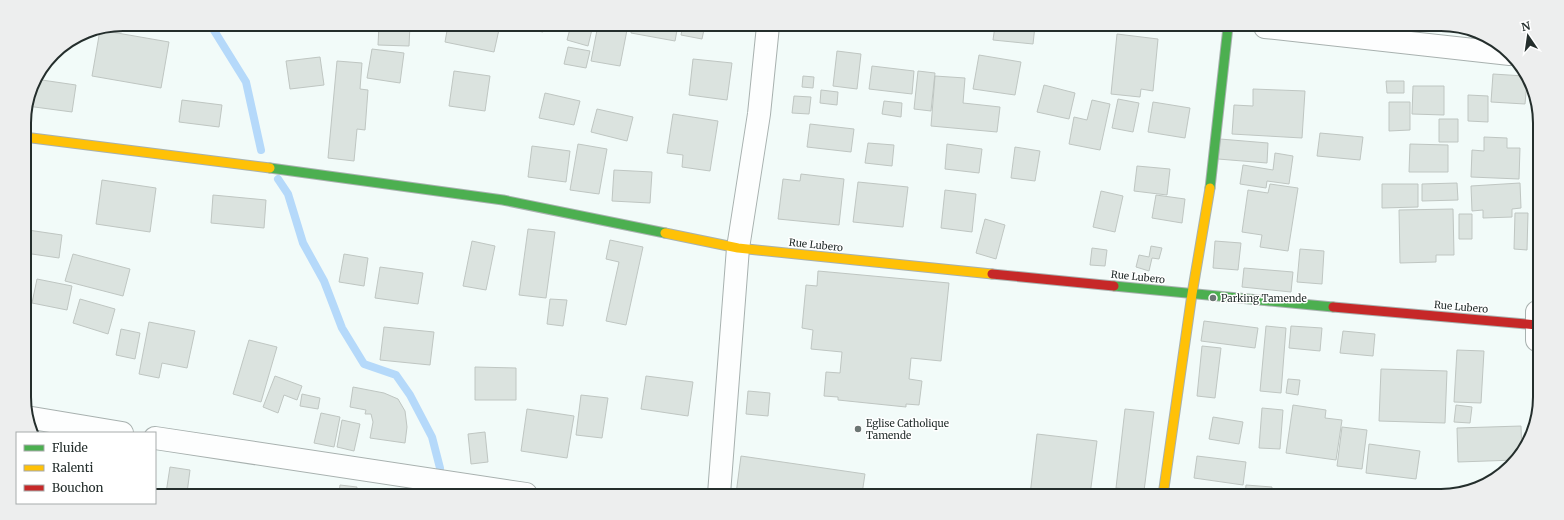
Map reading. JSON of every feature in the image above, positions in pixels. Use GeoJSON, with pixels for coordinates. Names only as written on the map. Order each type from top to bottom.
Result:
{"type":"FeatureCollection","features":[{"type":"Feature","properties":{"kind":"street"},"geometry":{"type":"LineString","coordinates":[[719,489],[738,248],[758,114],[767,31]]}},
{"type":"Feature","properties":{"kind":"street"},"geometry":{"type":"LineString","coordinates":[[1163,489],[1210,185],[1228,31]]}},
{"type":"Feature","properties":{"kind":"street"},"geometry":{"type":"LineString","coordinates":[[1300,31],[1500,53]]}},
{"type":"Feature","properties":{"kind":"street","name":"Rue Lubero"},"geometry":{"type":"LineString","coordinates":[[31,138],[180,156],[503,200],[738,248],[1192,294],[1533,326]]}},
{"type":"Feature","properties":{"kind":"street"},"geometry":{"type":"LineString","coordinates":[[34,418],[116,432]]}},
{"type":"Feature","properties":{"kind":"street"},"geometry":{"type":"LineString","coordinates":[[156,442],[490,489]]}},
{"type":"Feature","properties":{"kind":"building"},"geometry":{"type":"Polygon","coordinates":[[[379,31],[410,31],[409,46],[378,45],[379,31]]]}},
{"type":"Feature","properties":{"kind":"building"},"geometry":{"type":"Polygon","coordinates":[[[447,31],[499,31],[494,52],[445,42],[447,31]]]}},
{"type":"Feature","properties":{"kind":"building"},"geometry":{"type":"Polygon","coordinates":[[[569,31],[592,31],[588,46],[567,40],[569,31]]]}},
{"type":"Feature","properties":{"kind":"building"},"geometry":{"type":"Polygon","coordinates":[[[597,31],[627,31],[620,66],[591,61],[597,31]]]}},
{"type":"Feature","properties":{"kind":"building"},"geometry":{"type":"Polygon","coordinates":[[[631,31],[677,31],[675,41],[631,33],[631,31]]]}},
{"type":"Feature","properties":{"kind":"building"},"geometry":{"type":"Polygon","coordinates":[[[682,31],[704,31],[702,39],[681,35],[682,31]]]}},
{"type":"Feature","properties":{"kind":"building"},"geometry":{"type":"Polygon","coordinates":[[[994,31],[1034,31],[1033,44],[993,40],[994,31]]]}},
{"type":"Feature","properties":{"kind":"building"},"geometry":{"type":"Polygon","coordinates":[[[111,32],[169,42],[161,88],[92,76],[99,34],[111,32]]]}},
{"type":"Feature","properties":{"kind":"building"},"geometry":{"type":"Polygon","coordinates":[[[1117,34],[1158,39],[1153,91],[1141,89],[1140,97],[1111,94],[1117,34]]]}},
{"type":"Feature","properties":{"kind":"building"},"geometry":{"type":"Polygon","coordinates":[[[568,47],[590,51],[586,68],[564,64],[568,47]]]}},
{"type":"Feature","properties":{"kind":"building"},"geometry":{"type":"Polygon","coordinates":[[[372,49],[404,53],[400,83],[367,78],[372,49]]]}},
{"type":"Feature","properties":{"kind":"building"},"geometry":{"type":"Polygon","coordinates":[[[837,51],[861,54],[857,89],[833,86],[837,51]]]}},
{"type":"Feature","properties":{"kind":"building"},"geometry":{"type":"Polygon","coordinates":[[[979,55],[1021,62],[1015,95],[973,89],[979,55]]]}},
{"type":"Feature","properties":{"kind":"building"},"geometry":{"type":"Polygon","coordinates":[[[320,57],[324,85],[290,89],[286,61],[320,57]]]}},
{"type":"Feature","properties":{"kind":"building"},"geometry":{"type":"Polygon","coordinates":[[[693,59],[732,63],[727,100],[689,95],[693,59]]]}},
{"type":"Feature","properties":{"kind":"building"},"geometry":{"type":"Polygon","coordinates":[[[337,61],[362,63],[360,89],[368,90],[365,130],[357,129],[354,161],[328,158],[337,61]]]}},
{"type":"Feature","properties":{"kind":"building"},"geometry":{"type":"Polygon","coordinates":[[[872,66],[914,71],[912,94],[869,89],[872,66]]]}},
{"type":"Feature","properties":{"kind":"building"},"geometry":{"type":"Polygon","coordinates":[[[454,71],[490,76],[485,111],[449,106],[454,71]]]}},
{"type":"Feature","properties":{"kind":"building"},"geometry":{"type":"Polygon","coordinates":[[[918,71],[935,73],[931,111],[914,109],[918,71]]]}},
{"type":"Feature","properties":{"kind":"building"},"geometry":{"type":"Polygon","coordinates":[[[1493,74],[1520,76],[1526,89],[1525,104],[1491,102],[1493,74]]]}},
{"type":"Feature","properties":{"kind":"building"},"geometry":{"type":"Polygon","coordinates":[[[803,76],[814,77],[813,88],[802,87],[803,76]]]}},
{"type":"Feature","properties":{"kind":"building"},"geometry":{"type":"Polygon","coordinates":[[[935,76],[965,78],[963,103],[1000,107],[997,132],[931,126],[935,76]]]}},
{"type":"Feature","properties":{"kind":"building"},"geometry":{"type":"Polygon","coordinates":[[[41,80],[76,85],[72,112],[33,107],[41,80]]]}},
{"type":"Feature","properties":{"kind":"building"},"geometry":{"type":"Polygon","coordinates":[[[1386,81],[1404,81],[1404,93],[1387,93],[1386,81]]]}},
{"type":"Feature","properties":{"kind":"building"},"geometry":{"type":"Polygon","coordinates":[[[1044,85],[1075,93],[1069,119],[1037,112],[1044,85]]]}},
{"type":"Feature","properties":{"kind":"building"},"geometry":{"type":"Polygon","coordinates":[[[1413,86],[1444,86],[1444,115],[1412,114],[1413,86]]]}},
{"type":"Feature","properties":{"kind":"building"},"geometry":{"type":"Polygon","coordinates":[[[1253,89],[1305,91],[1302,138],[1232,134],[1234,105],[1253,106],[1253,89]]]}},
{"type":"Feature","properties":{"kind":"building"},"geometry":{"type":"Polygon","coordinates":[[[821,90],[838,92],[837,105],[820,103],[821,90]]]}},
{"type":"Feature","properties":{"kind":"building"},"geometry":{"type":"Polygon","coordinates":[[[545,93],[580,101],[574,125],[539,118],[545,93]]]}},
{"type":"Feature","properties":{"kind":"building"},"geometry":{"type":"Polygon","coordinates":[[[1468,95],[1488,96],[1488,122],[1468,121],[1468,95]]]}},
{"type":"Feature","properties":{"kind":"building"},"geometry":{"type":"Polygon","coordinates":[[[794,96],[811,97],[809,114],[792,113],[794,96]]]}},
{"type":"Feature","properties":{"kind":"building"},"geometry":{"type":"Polygon","coordinates":[[[1118,99],[1139,103],[1133,132],[1112,128],[1118,99]]]}},
{"type":"Feature","properties":{"kind":"building"},"geometry":{"type":"Polygon","coordinates":[[[182,100],[222,105],[219,127],[179,122],[182,100]]]}},
{"type":"Feature","properties":{"kind":"building"},"geometry":{"type":"Polygon","coordinates":[[[1092,100],[1110,104],[1100,150],[1069,144],[1074,117],[1087,120],[1092,100]]]}},
{"type":"Feature","properties":{"kind":"building"},"geometry":{"type":"Polygon","coordinates":[[[884,101],[902,103],[901,117],[882,114],[884,101]]]}},
{"type":"Feature","properties":{"kind":"building"},"geometry":{"type":"Polygon","coordinates":[[[1153,102],[1190,108],[1185,138],[1148,132],[1153,102]]]}},
{"type":"Feature","properties":{"kind":"building"},"geometry":{"type":"Polygon","coordinates":[[[1389,102],[1410,102],[1410,130],[1389,131],[1389,102]]]}},
{"type":"Feature","properties":{"kind":"building"},"geometry":{"type":"Polygon","coordinates":[[[597,109],[633,117],[627,141],[591,132],[597,109]]]}},
{"type":"Feature","properties":{"kind":"building"},"geometry":{"type":"Polygon","coordinates":[[[673,114],[718,121],[710,171],[682,167],[683,155],[667,153],[673,114]]]}},
{"type":"Feature","properties":{"kind":"building"},"geometry":{"type":"Polygon","coordinates":[[[1439,119],[1458,119],[1458,142],[1439,142],[1439,119]]]}},
{"type":"Feature","properties":{"kind":"building"},"geometry":{"type":"Polygon","coordinates":[[[810,124],[854,129],[851,152],[807,147],[810,124]]]}},
{"type":"Feature","properties":{"kind":"building"},"geometry":{"type":"Polygon","coordinates":[[[1320,133],[1363,137],[1360,160],[1317,156],[1320,133]]]}},
{"type":"Feature","properties":{"kind":"building"},"geometry":{"type":"Polygon","coordinates":[[[1484,137],[1507,138],[1507,148],[1520,148],[1519,179],[1471,177],[1472,150],[1484,151],[1484,137]]]}},
{"type":"Feature","properties":{"kind":"building"},"geometry":{"type":"Polygon","coordinates":[[[1220,139],[1268,143],[1267,163],[1218,159],[1220,139]]]}},
{"type":"Feature","properties":{"kind":"building"},"geometry":{"type":"Polygon","coordinates":[[[868,143],[894,145],[892,166],[865,163],[868,143]]]}},
{"type":"Feature","properties":{"kind":"building"},"geometry":{"type":"Polygon","coordinates":[[[578,144],[607,149],[599,194],[570,190],[578,144]]]}},
{"type":"Feature","properties":{"kind":"building"},"geometry":{"type":"Polygon","coordinates":[[[947,144],[982,149],[979,173],[945,169],[947,144]]]}},
{"type":"Feature","properties":{"kind":"building"},"geometry":{"type":"Polygon","coordinates":[[[1410,144],[1448,145],[1448,172],[1409,172],[1410,144]]]}},
{"type":"Feature","properties":{"kind":"building"},"geometry":{"type":"Polygon","coordinates":[[[532,146],[570,151],[566,182],[528,177],[532,146]]]}},
{"type":"Feature","properties":{"kind":"building"},"geometry":{"type":"Polygon","coordinates":[[[1015,147],[1040,151],[1035,181],[1011,178],[1015,147]]]}},
{"type":"Feature","properties":{"kind":"building"},"geometry":{"type":"Polygon","coordinates":[[[1275,153],[1293,156],[1289,184],[1267,181],[1266,188],[1240,184],[1243,165],[1273,170],[1275,153]]]}},
{"type":"Feature","properties":{"kind":"building"},"geometry":{"type":"Polygon","coordinates":[[[1137,166],[1170,169],[1167,195],[1134,191],[1137,166]]]}},
{"type":"Feature","properties":{"kind":"building"},"geometry":{"type":"Polygon","coordinates":[[[614,170],[652,172],[650,203],[612,201],[614,170]]]}},
{"type":"Feature","properties":{"kind":"building"},"geometry":{"type":"Polygon","coordinates":[[[801,174],[844,179],[839,225],[778,219],[783,179],[800,181],[801,174]]]}},
{"type":"Feature","properties":{"kind":"building"},"geometry":{"type":"Polygon","coordinates":[[[102,180],[156,188],[150,232],[96,224],[102,180]]]}},
{"type":"Feature","properties":{"kind":"building"},"geometry":{"type":"Polygon","coordinates":[[[858,182],[908,187],[903,227],[853,222],[858,182]]]}},
{"type":"Feature","properties":{"kind":"building"},"geometry":{"type":"Polygon","coordinates":[[[1457,183],[1458,200],[1422,201],[1422,184],[1457,183]]]}},
{"type":"Feature","properties":{"kind":"building"},"geometry":{"type":"Polygon","coordinates":[[[1520,183],[1521,208],[1512,209],[1512,217],[1483,218],[1483,210],[1472,211],[1471,186],[1520,183]]]}},
{"type":"Feature","properties":{"kind":"building"},"geometry":{"type":"Polygon","coordinates":[[[1270,184],[1298,188],[1288,251],[1260,247],[1262,235],[1242,232],[1248,190],[1268,193],[1270,184]]]}},
{"type":"Feature","properties":{"kind":"building"},"geometry":{"type":"Polygon","coordinates":[[[1382,184],[1418,184],[1418,207],[1382,208],[1382,184]]]}},
{"type":"Feature","properties":{"kind":"building"},"geometry":{"type":"Polygon","coordinates":[[[945,190],[976,194],[972,232],[941,228],[945,190]]]}},
{"type":"Feature","properties":{"kind":"building"},"geometry":{"type":"Polygon","coordinates":[[[1101,191],[1123,196],[1115,232],[1093,227],[1101,191]]]}},
{"type":"Feature","properties":{"kind":"building"},"geometry":{"type":"Polygon","coordinates":[[[213,195],[266,200],[264,228],[211,223],[213,195]]]}},
{"type":"Feature","properties":{"kind":"building"},"geometry":{"type":"Polygon","coordinates":[[[1156,195],[1185,199],[1182,223],[1152,218],[1156,195]]]}},
{"type":"Feature","properties":{"kind":"building"},"geometry":{"type":"Polygon","coordinates":[[[1453,209],[1454,255],[1436,255],[1436,262],[1400,263],[1399,210],[1453,209]]]}},
{"type":"Feature","properties":{"kind":"building"},"geometry":{"type":"Polygon","coordinates":[[[1515,213],[1528,213],[1527,250],[1514,249],[1515,213]]]}},
{"type":"Feature","properties":{"kind":"building"},"geometry":{"type":"Polygon","coordinates":[[[1459,214],[1472,214],[1472,239],[1459,239],[1459,214]]]}},
{"type":"Feature","properties":{"kind":"building"},"geometry":{"type":"Polygon","coordinates":[[[985,219],[1005,225],[996,259],[976,253],[985,219]]]}},
{"type":"Feature","properties":{"kind":"building"},"geometry":{"type":"Polygon","coordinates":[[[528,229],[555,232],[546,298],[519,295],[528,229]]]}},
{"type":"Feature","properties":{"kind":"building"},"geometry":{"type":"Polygon","coordinates":[[[31,230],[62,235],[59,258],[31,254],[31,230]]]}},
{"type":"Feature","properties":{"kind":"building"},"geometry":{"type":"Polygon","coordinates":[[[610,240],[643,247],[626,325],[606,321],[619,262],[606,259],[610,240]]]}},
{"type":"Feature","properties":{"kind":"building"},"geometry":{"type":"Polygon","coordinates":[[[472,241],[495,246],[486,290],[463,286],[472,241]]]}},
{"type":"Feature","properties":{"kind":"building"},"geometry":{"type":"Polygon","coordinates":[[[1215,241],[1241,243],[1238,270],[1213,268],[1215,241]]]}},
{"type":"Feature","properties":{"kind":"building"},"geometry":{"type":"Polygon","coordinates":[[[1151,246],[1162,248],[1159,259],[1152,258],[1149,271],[1136,267],[1139,255],[1149,257],[1151,246]]]}},
{"type":"Feature","properties":{"kind":"building"},"geometry":{"type":"Polygon","coordinates":[[[1092,248],[1107,250],[1105,266],[1090,265],[1092,248]]]}},
{"type":"Feature","properties":{"kind":"building"},"geometry":{"type":"Polygon","coordinates":[[[1300,249],[1324,251],[1322,284],[1297,282],[1300,249]]]}},
{"type":"Feature","properties":{"kind":"building"},"geometry":{"type":"Polygon","coordinates":[[[73,254],[130,269],[123,296],[65,281],[73,254]]]}},
{"type":"Feature","properties":{"kind":"building"},"geometry":{"type":"Polygon","coordinates":[[[344,254],[368,258],[364,286],[339,282],[344,254]]]}},
{"type":"Feature","properties":{"kind":"building"},"geometry":{"type":"Polygon","coordinates":[[[380,267],[423,273],[418,304],[375,298],[380,267]]]}},
{"type":"Feature","properties":{"kind":"building"},"geometry":{"type":"Polygon","coordinates":[[[1244,268],[1293,272],[1291,292],[1242,287],[1244,268]]]}},
{"type":"Feature","properties":{"kind":"building"},"geometry":{"type":"Polygon","coordinates":[[[818,271],[949,283],[941,361],[911,358],[909,379],[922,381],[919,405],[906,404],[906,407],[838,400],[838,397],[824,396],[826,372],[840,373],[842,352],[811,349],[813,330],[802,328],[806,285],[817,286],[818,271]]]}},
{"type":"Feature","properties":{"kind":"building"},"geometry":{"type":"Polygon","coordinates":[[[37,279],[72,286],[67,310],[32,303],[37,279]]]}},
{"type":"Feature","properties":{"kind":"building"},"geometry":{"type":"Polygon","coordinates":[[[80,299],[115,309],[108,334],[73,323],[80,299]]]}},
{"type":"Feature","properties":{"kind":"building"},"geometry":{"type":"Polygon","coordinates":[[[550,299],[567,300],[563,326],[547,324],[550,299]]]}},
{"type":"Feature","properties":{"kind":"building"},"geometry":{"type":"Polygon","coordinates":[[[1204,321],[1258,328],[1255,348],[1201,341],[1204,321]]]}},
{"type":"Feature","properties":{"kind":"building"},"geometry":{"type":"Polygon","coordinates":[[[149,322],[195,331],[187,368],[162,363],[159,378],[139,374],[149,322]]]}},
{"type":"Feature","properties":{"kind":"building"},"geometry":{"type":"Polygon","coordinates":[[[1266,326],[1286,328],[1281,393],[1260,391],[1266,326]]]}},
{"type":"Feature","properties":{"kind":"building"},"geometry":{"type":"Polygon","coordinates":[[[1291,326],[1322,328],[1320,351],[1289,348],[1291,326]]]}},
{"type":"Feature","properties":{"kind":"building"},"geometry":{"type":"Polygon","coordinates":[[[384,327],[434,332],[430,365],[380,360],[384,327]]]}},
{"type":"Feature","properties":{"kind":"building"},"geometry":{"type":"Polygon","coordinates":[[[121,329],[140,333],[135,359],[116,355],[121,329]]]}},
{"type":"Feature","properties":{"kind":"building"},"geometry":{"type":"Polygon","coordinates":[[[1343,331],[1375,334],[1373,356],[1340,353],[1343,331]]]}},
{"type":"Feature","properties":{"kind":"building"},"geometry":{"type":"Polygon","coordinates":[[[249,340],[277,347],[261,402],[233,394],[249,340]]]}},
{"type":"Feature","properties":{"kind":"building"},"geometry":{"type":"Polygon","coordinates":[[[1202,346],[1221,348],[1215,398],[1197,396],[1202,346]]]}},
{"type":"Feature","properties":{"kind":"building"},"geometry":{"type":"Polygon","coordinates":[[[1457,350],[1484,351],[1481,403],[1454,402],[1457,350]]]}},
{"type":"Feature","properties":{"kind":"building"},"geometry":{"type":"Polygon","coordinates":[[[475,367],[516,368],[516,400],[475,400],[475,367]]]}},
{"type":"Feature","properties":{"kind":"building"},"geometry":{"type":"Polygon","coordinates":[[[1381,369],[1447,371],[1445,423],[1379,421],[1381,369]]]}},
{"type":"Feature","properties":{"kind":"building"},"geometry":{"type":"Polygon","coordinates":[[[275,376],[302,386],[297,400],[284,395],[278,413],[263,407],[275,376]]]}},
{"type":"Feature","properties":{"kind":"building"},"geometry":{"type":"Polygon","coordinates":[[[646,376],[693,382],[688,416],[641,409],[646,376]]]}},
{"type":"Feature","properties":{"kind":"building"},"geometry":{"type":"Polygon","coordinates":[[[1288,379],[1300,380],[1298,395],[1286,393],[1288,379]]]}},
{"type":"Feature","properties":{"kind":"building"},"geometry":{"type":"Polygon","coordinates":[[[353,387],[384,393],[398,399],[405,411],[407,427],[405,443],[370,438],[373,422],[371,414],[365,414],[366,410],[350,407],[353,387]]]}},
{"type":"Feature","properties":{"kind":"building"},"geometry":{"type":"Polygon","coordinates":[[[748,391],[770,393],[768,416],[746,414],[748,391]]]}},
{"type":"Feature","properties":{"kind":"building"},"geometry":{"type":"Polygon","coordinates":[[[302,394],[320,398],[318,409],[300,406],[302,394]]]}},
{"type":"Feature","properties":{"kind":"building"},"geometry":{"type":"Polygon","coordinates":[[[581,395],[608,398],[602,438],[576,435],[581,395]]]}},
{"type":"Feature","properties":{"kind":"building"},"geometry":{"type":"Polygon","coordinates":[[[1293,405],[1326,410],[1325,418],[1342,420],[1336,460],[1286,453],[1293,405]]]}},
{"type":"Feature","properties":{"kind":"building"},"geometry":{"type":"Polygon","coordinates":[[[1456,405],[1472,407],[1470,423],[1454,422],[1456,405]]]}},
{"type":"Feature","properties":{"kind":"building"},"geometry":{"type":"Polygon","coordinates":[[[1262,408],[1283,410],[1280,449],[1259,448],[1262,408]]]}},
{"type":"Feature","properties":{"kind":"building"},"geometry":{"type":"Polygon","coordinates":[[[527,409],[574,416],[567,458],[521,451],[527,409]]]}},
{"type":"Feature","properties":{"kind":"building"},"geometry":{"type":"Polygon","coordinates":[[[1125,409],[1154,412],[1144,489],[1116,488],[1125,409]]]}},
{"type":"Feature","properties":{"kind":"building"},"geometry":{"type":"Polygon","coordinates":[[[321,413],[340,417],[334,447],[314,443],[321,413]]]}},
{"type":"Feature","properties":{"kind":"building"},"geometry":{"type":"Polygon","coordinates":[[[1213,417],[1243,422],[1239,444],[1209,439],[1213,417]]]}},
{"type":"Feature","properties":{"kind":"building"},"geometry":{"type":"Polygon","coordinates":[[[342,420],[360,424],[354,451],[337,447],[342,420]]]}},
{"type":"Feature","properties":{"kind":"building"},"geometry":{"type":"Polygon","coordinates":[[[1521,426],[1522,442],[1508,460],[1458,462],[1457,428],[1521,426]]]}},
{"type":"Feature","properties":{"kind":"building"},"geometry":{"type":"Polygon","coordinates":[[[1342,427],[1367,430],[1362,469],[1337,466],[1342,427]]]}},
{"type":"Feature","properties":{"kind":"building"},"geometry":{"type":"Polygon","coordinates":[[[485,432],[488,462],[471,464],[468,434],[485,432]]]}},
{"type":"Feature","properties":{"kind":"building"},"geometry":{"type":"Polygon","coordinates":[[[1037,434],[1097,441],[1091,489],[1031,489],[1037,434]]]}},
{"type":"Feature","properties":{"kind":"building"},"geometry":{"type":"Polygon","coordinates":[[[1369,444],[1420,451],[1416,479],[1366,473],[1369,444]]]}},
{"type":"Feature","properties":{"kind":"building"},"geometry":{"type":"Polygon","coordinates":[[[741,456],[865,474],[863,489],[737,489],[741,456]]]}},
{"type":"Feature","properties":{"kind":"building"},"geometry":{"type":"Polygon","coordinates":[[[1197,456],[1246,462],[1243,485],[1194,478],[1197,456]]]}},
{"type":"Feature","properties":{"kind":"building"},"geometry":{"type":"Polygon","coordinates":[[[170,467],[190,470],[188,489],[167,489],[170,467]]]}},
{"type":"Feature","properties":{"kind":"building"},"geometry":{"type":"Polygon","coordinates":[[[340,485],[357,487],[357,489],[340,489],[340,485]]]}},
{"type":"Feature","properties":{"kind":"building"},"geometry":{"type":"Polygon","coordinates":[[[1246,485],[1272,487],[1272,489],[1246,489],[1246,485]]]}},
{"type":"Feature","properties":{"kind":"waterway"},"geometry":{"type":"LineString","coordinates":[[214,31],[246,82],[261,150]]}},
{"type":"Feature","properties":{"kind":"waterway"},"geometry":{"type":"LineString","coordinates":[[278,179],[288,194],[303,243],[324,281],[342,328],[364,364],[396,375],[410,395],[432,437],[440,468]]}},
{"type":"Feature","properties":{"kind":"traffic: fast"},"geometry":{"type":"LineString","coordinates":[[1210,188],[1228,31]]}},
{"type":"Feature","properties":{"kind":"traffic: fast"},"geometry":{"type":"LineString","coordinates":[[270,168],[503,200],[665,233]]}},
{"type":"Feature","properties":{"kind":"traffic: fast"},"geometry":{"type":"LineString","coordinates":[[1114,286],[1333,307]]}},
{"type":"Feature","properties":{"kind":"traffic: slow"},"geometry":{"type":"LineString","coordinates":[[31,138],[270,168]]}},
{"type":"Feature","properties":{"kind":"traffic: slow"},"geometry":{"type":"LineString","coordinates":[[1164,489],[1192,294],[1210,188]]}},
{"type":"Feature","properties":{"kind":"traffic: slow"},"geometry":{"type":"LineString","coordinates":[[665,233],[738,248],[992,274]]}},
{"type":"Feature","properties":{"kind":"traffic: jam"},"geometry":{"type":"LineString","coordinates":[[992,274],[1114,286]]}},
{"type":"Feature","properties":{"kind":"traffic: jam"},"geometry":{"type":"LineString","coordinates":[[1333,307],[1533,325]]}},
{"type":"Feature","properties":{"kind":"place","name":"Parking Tamende"},"geometry":{"type":"Point","coordinates":[1213,298]}},
{"type":"Feature","properties":{"kind":"place","name":"Eglise Catholique Tamende"},"geometry":{"type":"Point","coordinates":[858,429]}}]}
